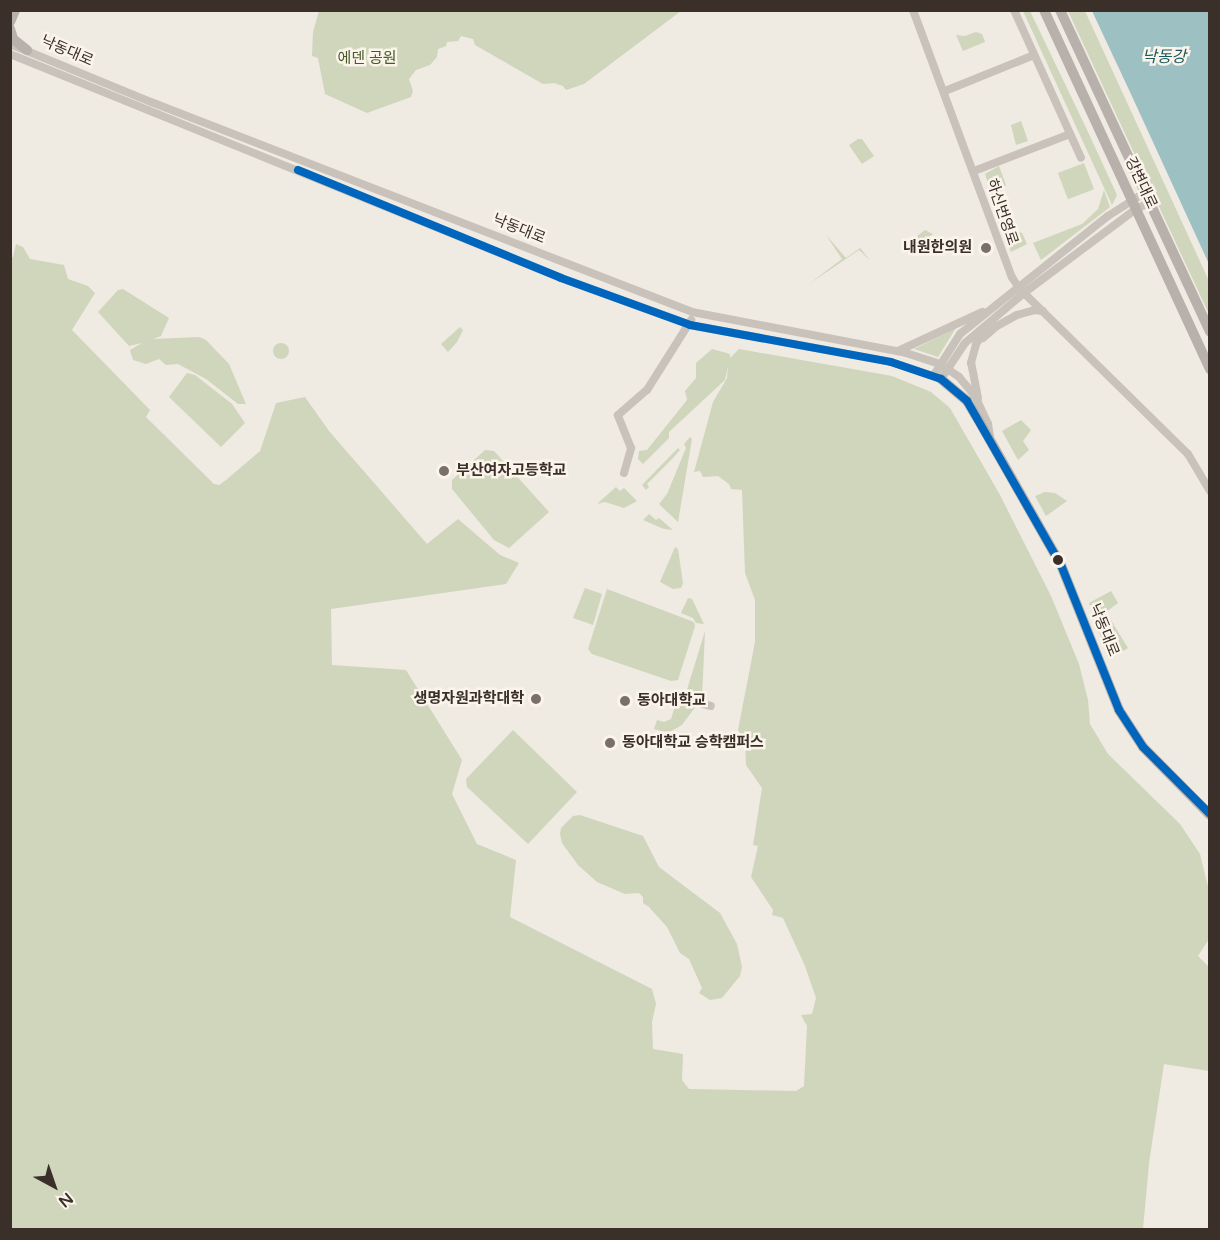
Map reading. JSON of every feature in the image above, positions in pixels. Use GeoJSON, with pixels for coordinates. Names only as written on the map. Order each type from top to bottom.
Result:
{"type":"FeatureCollection","features":[{"type":"Feature","properties":{"kind":"main road"},"geometry":{"type":"LineString","coordinates":[[10,22],[15,10]]}},
{"type":"Feature","properties":{"kind":"main road","name":"강변대로"},"geometry":{"type":"LineString","coordinates":[[1044,10],[1209,369]]}},
{"type":"Feature","properties":{"kind":"main road","name":"강변대로"},"geometry":{"type":"LineString","coordinates":[[1060,10],[1209,332]]}},
{"type":"Feature","properties":{"kind":"main road"},"geometry":{"type":"LineString","coordinates":[[10,28],[14,39],[27,50]]}},
{"type":"Feature","properties":{"kind":"main road","name":"낙동대로"},"geometry":{"type":"LineString","coordinates":[[938,377],[967,401],[1061,565],[1119,710],[1143,747],[1209,815]]}},
{"type":"Feature","properties":{"kind":"street","name":"하신번영로"},"geometry":{"type":"LineString","coordinates":[[913,10],[945,91],[1007,267],[1021,290],[1188,454],[1209,491]]}},
{"type":"Feature","properties":{"kind":"street"},"geometry":{"type":"LineString","coordinates":[[1014,10],[1081,159]]}},
{"type":"Feature","properties":{"kind":"street","name":"낙동대로"},"geometry":{"type":"LineString","coordinates":[[10,44],[151,102],[692,312],[898,352],[944,366],[967,386],[979,404],[988,424],[990,440]]}},
{"type":"Feature","properties":{"kind":"street","name":"낙동대로"},"geometry":{"type":"LineString","coordinates":[[10,54],[433,224],[561,278],[690,325],[891,362],[938,377]]}},
{"type":"Feature","properties":{"kind":"street"},"geometry":{"type":"LineString","coordinates":[[945,91],[1034,55]]}},
{"type":"Feature","properties":{"kind":"street"},"geometry":{"type":"LineString","coordinates":[[974,171],[1070,134]]}},
{"type":"Feature","properties":{"kind":"street"},"geometry":{"type":"LineString","coordinates":[[938,377],[960,334],[995,312],[1134,204],[1147,198]]}},
{"type":"Feature","properties":{"kind":"street"},"geometry":{"type":"LineString","coordinates":[[433,224],[438,213]]}},
{"type":"Feature","properties":{"kind":"street"},"geometry":{"type":"LineString","coordinates":[[976,344],[997,326],[1017,315],[1034,310],[1043,312]]}},
{"type":"Feature","properties":{"kind":"street"},"geometry":{"type":"LineString","coordinates":[[624,473],[631,448],[618,415],[647,390],[690,325],[692,312]]}},
{"type":"Feature","properties":{"kind":"street"},"geometry":{"type":"LineString","coordinates":[[979,404],[971,363],[976,344],[995,312]]}},
{"type":"Feature","properties":{"kind":"street"},"geometry":{"type":"LineString","coordinates":[[898,352],[995,312]]}},
{"type":"Feature","properties":{"kind":"green space","name":"에덴 공원"},"geometry":{"type":"Polygon","coordinates":[[[319,10],[681,11],[584,84],[566,90],[563,86],[554,83],[543,84],[475,45],[473,39],[461,36],[458,41],[447,42],[446,46],[438,49],[437,57],[430,65],[416,70],[409,79],[413,91],[411,97],[367,113],[325,94],[318,58],[312,56],[313,32],[319,10]]]}},
{"type":"Feature","properties":{"kind":"green space"},"geometry":{"type":"Polygon","coordinates":[[[1023,11],[1030,11],[1117,195],[1112,205],[1023,11]]]}},
{"type":"Feature","properties":{"kind":"green space"},"geometry":{"type":"Polygon","coordinates":[[[1068,11],[1085,11],[1209,281],[1209,314],[1068,11]]]}},
{"type":"Feature","properties":{"kind":"green space"},"geometry":{"type":"Polygon","coordinates":[[[976,32],[982,34],[985,42],[963,51],[956,35],[965,36],[976,32]]]}},
{"type":"Feature","properties":{"kind":"green space"},"geometry":{"type":"Polygon","coordinates":[[[1021,121],[1028,141],[1016,145],[1011,125],[1021,121]]]}},
{"type":"Feature","properties":{"kind":"green space"},"geometry":{"type":"Polygon","coordinates":[[[862,139],[874,156],[862,164],[849,145],[862,139]]]}},
{"type":"Feature","properties":{"kind":"green space"},"geometry":{"type":"Polygon","coordinates":[[[1084,163],[1094,189],[1068,199],[1058,173],[1084,163]]]}},
{"type":"Feature","properties":{"kind":"green space"},"geometry":{"type":"Polygon","coordinates":[[[999,166],[1006,185],[997,193],[1010,230],[1022,233],[1027,244],[1011,252],[985,174],[999,166]]]}},
{"type":"Feature","properties":{"kind":"green space"},"geometry":{"type":"Polygon","coordinates":[[[1104,190],[1110,207],[1041,260],[1033,243],[1082,224],[1098,209],[1104,190]]]}},
{"type":"Feature","properties":{"kind":"green space"},"geometry":{"type":"Polygon","coordinates":[[[925,230],[933,234],[908,253],[903,247],[925,230]]]}},
{"type":"Feature","properties":{"kind":"green space"},"geometry":{"type":"Polygon","coordinates":[[[826,235],[846,258],[860,248],[870,260],[859,250],[809,284],[842,259],[826,235]]]}},
{"type":"Feature","properties":{"kind":"green space"},"geometry":{"type":"Polygon","coordinates":[[[16,244],[23,247],[30,259],[64,265],[68,279],[88,286],[95,293],[72,330],[150,410],[146,417],[214,484],[219,485],[226,480],[260,451],[276,403],[305,397],[329,431],[427,544],[458,519],[500,555],[519,563],[506,584],[331,609],[332,665],[406,670],[462,760],[452,794],[477,844],[516,860],[510,917],[652,989],[656,1004],[652,1022],[653,1049],[683,1054],[682,1080],[689,1089],[796,1091],[804,1086],[807,1026],[801,1015],[812,1014],[816,998],[805,966],[783,918],[772,915],[773,910],[751,877],[758,846],[753,845],[762,788],[746,765],[745,740],[738,730],[755,642],[755,600],[745,573],[742,490],[731,489],[729,484],[718,476],[703,477],[700,471],[694,472],[713,402],[727,378],[728,366],[725,380],[669,432],[669,438],[643,464],[638,459],[639,451],[647,450],[687,400],[685,391],[696,378],[696,363],[712,349],[730,354],[730,358],[739,349],[892,376],[931,392],[950,408],[1000,495],[1051,596],[1079,664],[1088,700],[1090,724],[1108,754],[1180,824],[1200,854],[1210,895],[1209,939],[1198,956],[1209,967],[1209,1071],[1164,1064],[1149,1163],[1143,1229],[11,1229],[10,258],[13,257],[16,244]]]}},
{"type":"Feature","properties":{"kind":"green space"},"geometry":{"type":"Polygon","coordinates":[[[123,289],[169,318],[161,336],[153,339],[199,337],[206,340],[229,364],[246,404],[238,404],[206,379],[178,364],[166,365],[159,359],[146,364],[133,360],[130,350],[142,343],[129,346],[98,312],[118,290],[123,289]]]}},
{"type":"Feature","properties":{"kind":"green space"},"geometry":{"type":"Polygon","coordinates":[[[460,327],[463,330],[457,342],[448,352],[441,344],[460,327]]]}},
{"type":"Feature","properties":{"kind":"green space"},"geometry":{"type":"Polygon","coordinates":[[[956,328],[938,357],[914,349],[956,328]]]}},
{"type":"Feature","properties":{"kind":"green space"},"geometry":{"type":"Polygon","coordinates":[[[281,343],[289,351],[281,359],[273,351],[281,343]]]}},
{"type":"Feature","properties":{"kind":"green space"},"geometry":{"type":"Polygon","coordinates":[[[187,373],[195,375],[232,404],[245,423],[221,447],[169,397],[187,373]]]}},
{"type":"Feature","properties":{"kind":"green space"},"geometry":{"type":"Polygon","coordinates":[[[1021,420],[1031,430],[1023,441],[1029,450],[1018,460],[1002,431],[1021,420]]]}},
{"type":"Feature","properties":{"kind":"green space"},"geometry":{"type":"Polygon","coordinates":[[[690,437],[692,439],[678,522],[659,504],[667,494],[686,448],[684,444],[690,437]]]}},
{"type":"Feature","properties":{"kind":"green space"},"geometry":{"type":"Polygon","coordinates":[[[678,448],[680,450],[647,484],[649,487],[646,490],[642,485],[678,448]]]}},
{"type":"Feature","properties":{"kind":"green space"},"geometry":{"type":"Polygon","coordinates":[[[485,450],[494,451],[549,512],[509,548],[494,540],[452,489],[452,480],[485,450]]]}},
{"type":"Feature","properties":{"kind":"green space"},"geometry":{"type":"Polygon","coordinates":[[[616,487],[620,491],[624,488],[637,501],[624,508],[605,502],[597,504],[616,487]]]}},
{"type":"Feature","properties":{"kind":"green space"},"geometry":{"type":"Polygon","coordinates":[[[1045,492],[1055,493],[1067,501],[1046,516],[1035,496],[1045,492]]]}},
{"type":"Feature","properties":{"kind":"green space"},"geometry":{"type":"Polygon","coordinates":[[[649,514],[656,520],[659,518],[673,530],[664,529],[643,520],[649,514]]]}},
{"type":"Feature","properties":{"kind":"green space"},"geometry":{"type":"Polygon","coordinates":[[[675,547],[678,549],[683,583],[681,588],[673,589],[660,582],[675,547]]]}},
{"type":"Feature","properties":{"kind":"green space"},"geometry":{"type":"Polygon","coordinates":[[[585,588],[602,594],[593,625],[573,618],[585,588]]]}},
{"type":"Feature","properties":{"kind":"green space"},"geometry":{"type":"Polygon","coordinates":[[[607,589],[694,622],[695,626],[678,680],[671,681],[592,654],[588,649],[607,589]]]}},
{"type":"Feature","properties":{"kind":"green space"},"geometry":{"type":"Polygon","coordinates":[[[1111,591],[1118,603],[1106,612],[1128,648],[1109,660],[1089,603],[1111,591]]]}},
{"type":"Feature","properties":{"kind":"green space"},"geometry":{"type":"Polygon","coordinates":[[[688,598],[692,599],[704,624],[696,623],[693,618],[681,613],[688,598]]]}},
{"type":"Feature","properties":{"kind":"green space"},"geometry":{"type":"Polygon","coordinates":[[[705,631],[702,698],[682,725],[668,733],[654,729],[657,720],[664,722],[671,719],[676,703],[686,693],[705,631]]]}},
{"type":"Feature","properties":{"kind":"green space"},"geometry":{"type":"Polygon","coordinates":[[[513,730],[577,792],[528,844],[467,787],[466,779],[513,730]]]}},
{"type":"Feature","properties":{"kind":"green space"},"geometry":{"type":"Polygon","coordinates":[[[580,815],[643,836],[659,867],[720,913],[737,944],[742,967],[740,976],[722,998],[710,1000],[699,993],[702,988],[689,959],[680,953],[667,927],[643,903],[643,897],[639,893],[625,894],[597,882],[578,865],[562,843],[560,834],[561,828],[573,816],[580,815]]]}},
{"type":"Feature","properties":{"kind":"water","name":"낙동강"},"geometry":{"type":"Polygon","coordinates":[[[1092,11],[1209,11],[1209,264],[1130,92],[1092,11]]]}},
{"type":"Feature","properties":{"kind":"transit line"},"geometry":{"type":"LineString","coordinates":[[298,170],[561,278],[690,325],[891,362],[941,379],[967,401],[1061,565],[1119,710],[1143,747],[1210,814]]}},
{"type":"Feature","properties":{"kind":"place","name":"내원한의원"},"geometry":{"type":"Point","coordinates":[986,248]}},
{"type":"Feature","properties":{"kind":"place","name":"부산여자고등학교"},"geometry":{"type":"Point","coordinates":[444,471]}},
{"type":"Feature","properties":{"kind":"place","name":"생명자원과학대학"},"geometry":{"type":"Point","coordinates":[536,699]}},
{"type":"Feature","properties":{"kind":"place","name":"동아대학교"},"geometry":{"type":"Point","coordinates":[625,701]}},
{"type":"Feature","properties":{"kind":"place","name":"동아대학교 승학캠퍼스"},"geometry":{"type":"Point","coordinates":[610,743]}}]}
